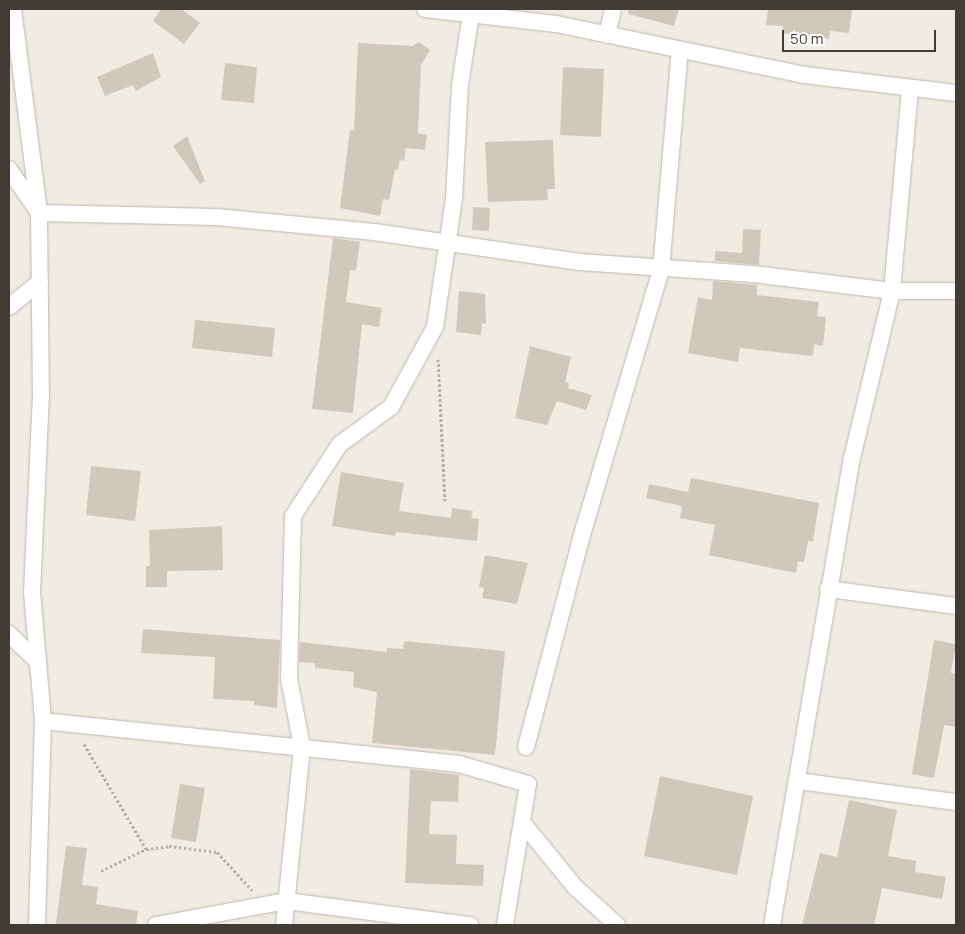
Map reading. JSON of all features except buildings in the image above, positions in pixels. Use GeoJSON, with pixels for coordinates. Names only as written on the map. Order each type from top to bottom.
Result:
{"type":"FeatureCollection","features":[{"type":"Feature","properties":{"kind":"street"},"geometry":{"type":"LineString","coordinates":[[13,9],[39,213],[41,394],[32,592],[43,721],[37,925]]}},
{"type":"Feature","properties":{"kind":"street"},"geometry":{"type":"LineString","coordinates":[[425,9],[471,14],[607,35],[804,75],[956,93]]}},
{"type":"Feature","properties":{"kind":"street"},"geometry":{"type":"LineString","coordinates":[[607,35],[614,9]]}},
{"type":"Feature","properties":{"kind":"street"},"geometry":{"type":"LineString","coordinates":[[284,925],[302,747],[289,678],[293,516],[340,444],[391,407],[434,327],[454,199],[460,85],[471,14]]}},
{"type":"Feature","properties":{"kind":"street"},"geometry":{"type":"LineString","coordinates":[[526,747],[584,528],[661,270],[680,50]]}},
{"type":"Feature","properties":{"kind":"street"},"geometry":{"type":"LineString","coordinates":[[772,925],[798,782],[828,589],[852,458],[892,291],[910,88]]}},
{"type":"Feature","properties":{"kind":"street"},"geometry":{"type":"LineString","coordinates":[[9,169],[39,213]]}},
{"type":"Feature","properties":{"kind":"street"},"geometry":{"type":"LineString","coordinates":[[39,213],[216,217],[374,232],[447,245],[521,250],[580,262],[661,270],[753,274],[892,291],[956,291]]}},
{"type":"Feature","properties":{"kind":"street"},"geometry":{"type":"LineString","coordinates":[[9,307],[40,282]]}},
{"type":"Feature","properties":{"kind":"street"},"geometry":{"type":"LineString","coordinates":[[828,589],[956,606]]}},
{"type":"Feature","properties":{"kind":"street"},"geometry":{"type":"LineString","coordinates":[[9,634],[38,662]]}},
{"type":"Feature","properties":{"kind":"street"},"geometry":{"type":"LineString","coordinates":[[43,721],[459,764],[528,784],[505,925]]}},
{"type":"Feature","properties":{"kind":"street"},"geometry":{"type":"LineString","coordinates":[[798,782],[956,802]]}},
{"type":"Feature","properties":{"kind":"street"},"geometry":{"type":"LineString","coordinates":[[522,822],[575,887],[617,925]]}},
{"type":"Feature","properties":{"kind":"street"},"geometry":{"type":"LineString","coordinates":[[156,925],[287,902],[470,925]]}},
{"type":"Feature","properties":{"kind":"path"},"geometry":{"type":"LineString","coordinates":[[434,327],[442,398],[445,501]]}},
{"type":"Feature","properties":{"kind":"path"},"geometry":{"type":"LineString","coordinates":[[73,725],[146,849]]}},
{"type":"Feature","properties":{"kind":"path"},"geometry":{"type":"LineString","coordinates":[[101,871],[146,849],[169,846],[217,852],[266,905]]}}]}
